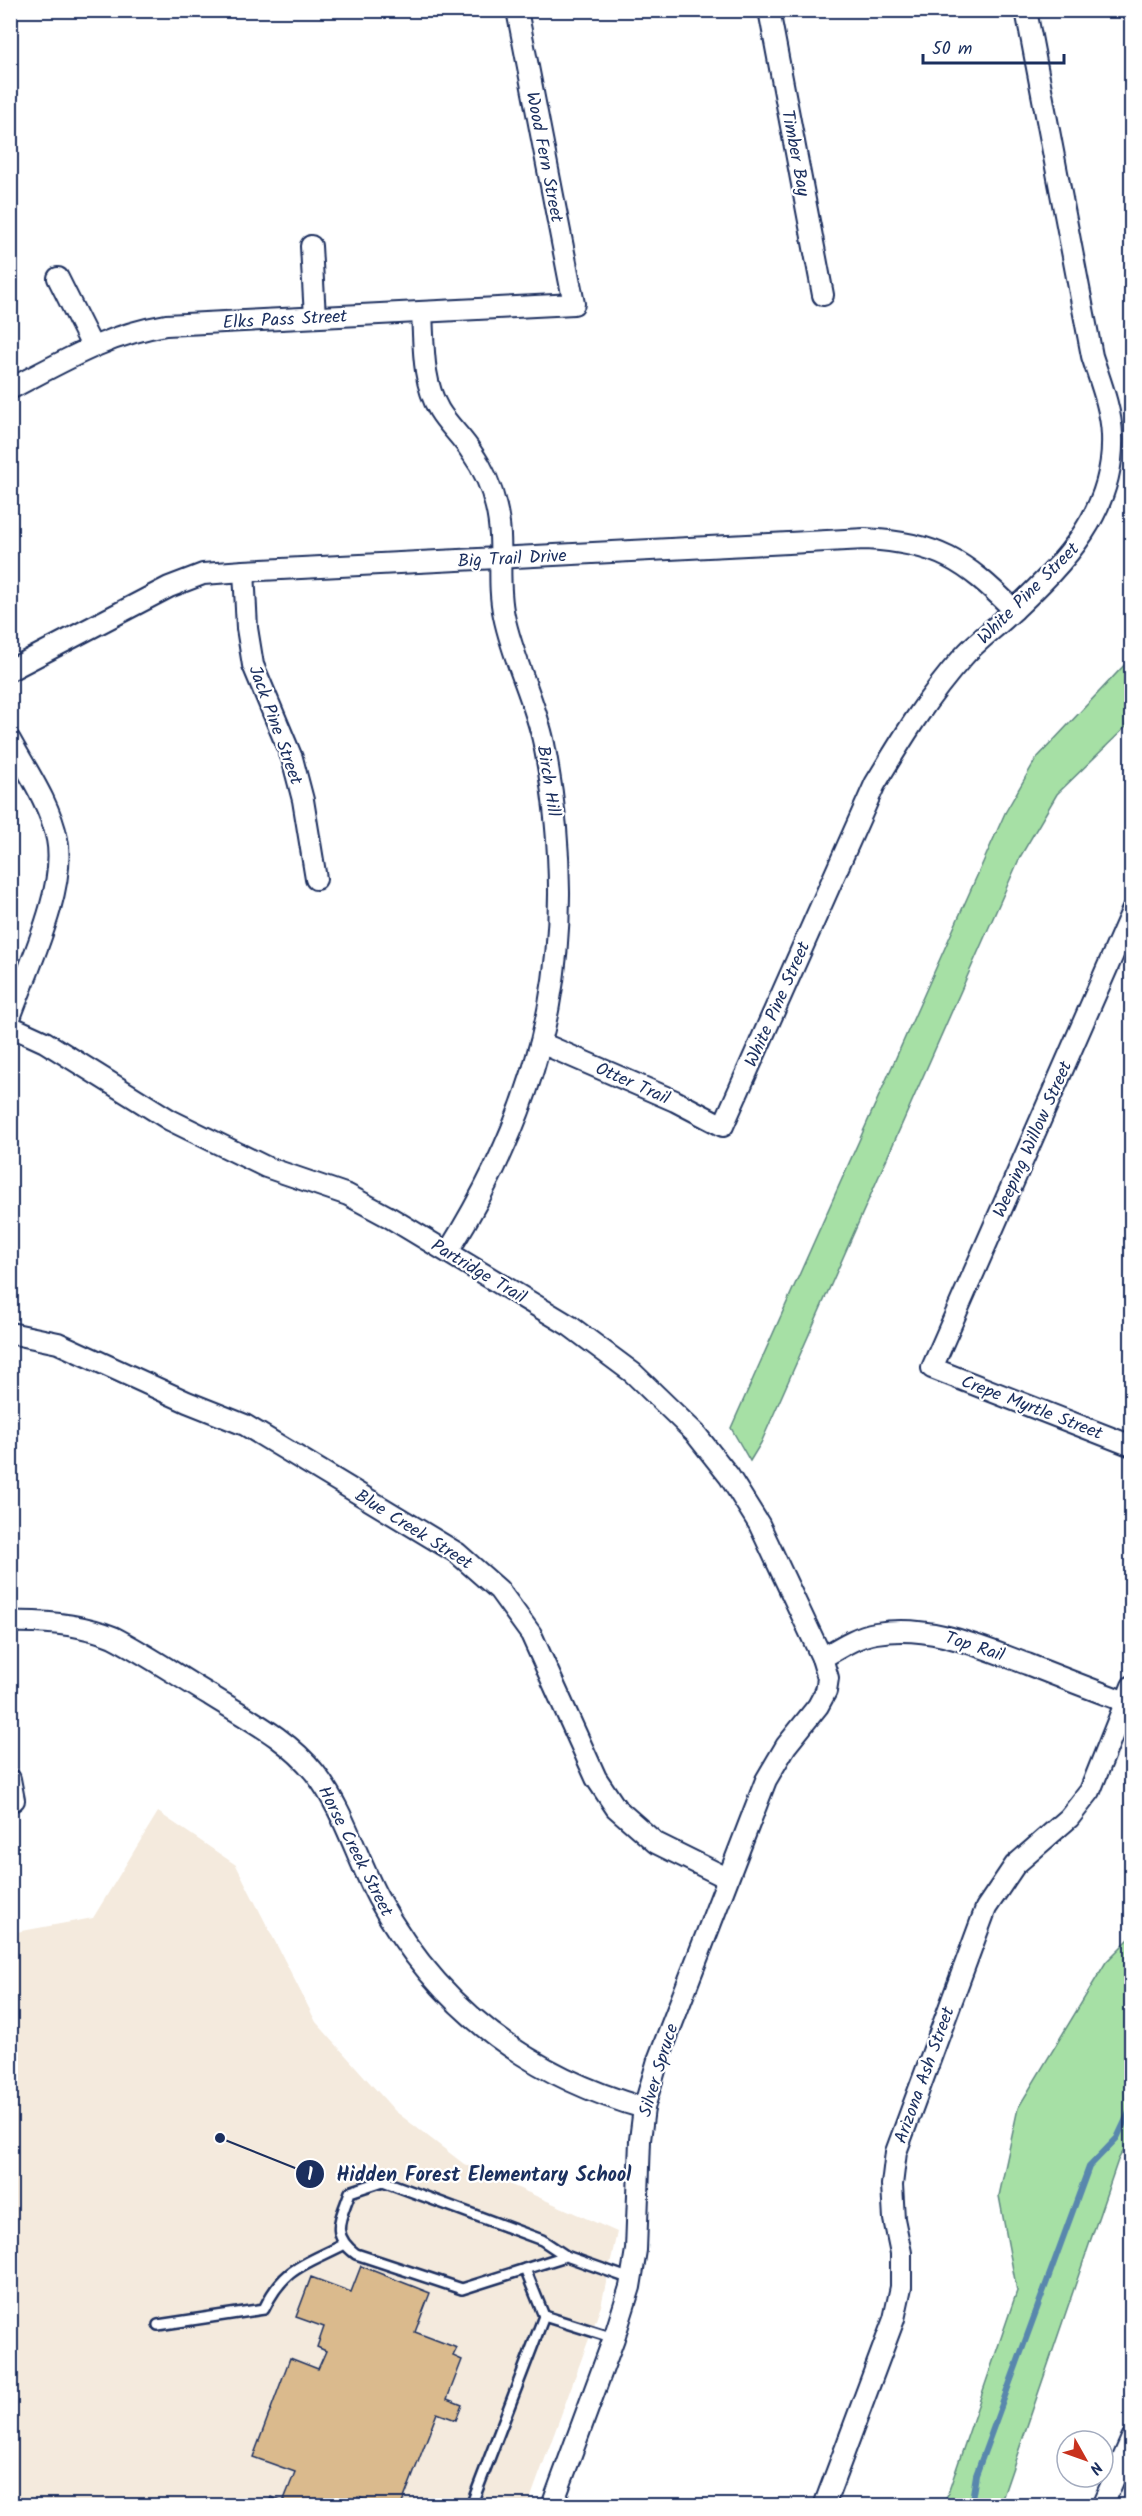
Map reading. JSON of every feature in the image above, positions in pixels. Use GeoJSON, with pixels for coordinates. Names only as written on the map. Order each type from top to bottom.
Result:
{"type":"FeatureCollection","features":[{"type":"Feature","properties":{"kind":"street","name":"Wood Fern Street"},"geometry":{"type":"LineString","coordinates":[[517,10],[574,304]]}},
{"type":"Feature","properties":{"kind":"street","name":"Timber Bay"},"geometry":{"type":"LineString","coordinates":[[769,10],[824,295]]}},
{"type":"Feature","properties":{"kind":"street","name":"White Pine Street"},"geometry":{"type":"LineString","coordinates":[[723,1126],[875,784],[930,696],[964,656],[1073,551],[1093,521],[1110,470],[1112,434],[1106,400],[1092,356],[1026,10]]}},
{"type":"Feature","properties":{"kind":"street"},"geometry":{"type":"LineString","coordinates":[[311,246],[315,317]]}},
{"type":"Feature","properties":{"kind":"street"},"geometry":{"type":"LineString","coordinates":[[58,278],[92,346]]}},
{"type":"Feature","properties":{"kind":"street","name":"Elks Pass Street"},"geometry":{"type":"LineString","coordinates":[[10,389],[92,346],[131,330],[166,325],[574,304]]}},
{"type":"Feature","properties":{"kind":"street","name":"Birch Hill"},"geometry":{"type":"LineString","coordinates":[[422,313],[426,375],[438,409],[481,468],[496,507],[501,559],[498,579],[503,615],[543,741],[555,808],[560,877],[558,945],[549,1013],[541,1043],[514,1131],[470,1218],[448,1252]]}},
{"type":"Feature","properties":{"kind":"street","name":"Big Trail Drive"},"geometry":{"type":"LineString","coordinates":[[10,670],[169,587],[203,574],[244,571],[865,539],[901,541],[935,551],[967,567],[1014,610]]}},
{"type":"Feature","properties":{"kind":"street","name":"Jack Pine Street"},"geometry":{"type":"LineString","coordinates":[[244,571],[247,628],[253,665],[292,758],[303,800],[316,879]]}},
{"type":"Feature","properties":{"kind":"street"},"geometry":{"type":"LineString","coordinates":[[10,740],[46,807],[57,839],[58,875],[53,899],[10,1018]]}},
{"type":"Feature","properties":{"kind":"street","name":"Weeping Willow Street"},"geometry":{"type":"LineString","coordinates":[[932,1368],[1131,910]]}},
{"type":"Feature","properties":{"kind":"street","name":"Partridge Trail"},"geometry":{"type":"LineString","coordinates":[[10,1026],[45,1042],[170,1120],[266,1167],[348,1195],[570,1326],[633,1373],[695,1433],[729,1476],[759,1524],[822,1658]]}},
{"type":"Feature","properties":{"kind":"street","name":"Otter Trail"},"geometry":{"type":"LineString","coordinates":[[541,1043],[675,1101],[723,1126]]}},
{"type":"Feature","properties":{"kind":"street","name":"Blue Creek Street"},"geometry":{"type":"LineString","coordinates":[[10,1333],[58,1343],[186,1402],[245,1425],[457,1553],[498,1590],[531,1634],[596,1778],[616,1808],[656,1843],[727,1878]]}},
{"type":"Feature","properties":{"kind":"street","name":"Crepe Myrtle Street"},"geometry":{"type":"LineString","coordinates":[[932,1368],[1131,1446]]}},
{"type":"Feature","properties":{"kind":"street","name":"Horse Creek Street"},"geometry":{"type":"LineString","coordinates":[[10,1622],[66,1624],[93,1629],[113,1637],[290,1745],[325,1788],[377,1896],[399,1935],[455,2003],[516,2051],[563,2079],[604,2096],[645,2108]]}},
{"type":"Feature","properties":{"kind":"street","name":"Top Rail"},"geometry":{"type":"LineString","coordinates":[[822,1658],[844,1644],[874,1633],[925,1632],[964,1640],[1129,1694]]}},
{"type":"Feature","properties":{"kind":"street","name":"Silver Spruce"},"geometry":{"type":"LineString","coordinates":[[552,2505],[614,2338],[631,2279],[636,2250],[640,2140],[645,2108],[658,2060],[766,1780],[786,1746],[818,1706],[826,1691],[828,1678],[822,1658]]}},
{"type":"Feature","properties":{"kind":"street","name":"Arizona Ash Street"},"geometry":{"type":"LineString","coordinates":[[824,2505],[897,2308],[901,2287],[901,2253],[894,2219],[892,2186],[896,2152],[986,1908],[1015,1865],[1056,1830],[1080,1805],[1098,1776],[1129,1694]]}},
{"type":"Feature","properties":{"kind":"street"},"geometry":{"type":"LineString","coordinates":[[10,1779],[12,1800]]}},
{"type":"Feature","properties":{"kind":"street"},"geometry":{"type":"LineString","coordinates":[[1102,2505],[1131,2438]]}},
{"type":"Feature","properties":{"kind":"lane"},"geometry":{"type":"LineString","coordinates":[[566,2256],[462,2289],[356,2254],[343,2245],[338,2229],[350,2192],[383,2181],[542,2240],[566,2256],[631,2279]]}},
{"type":"Feature","properties":{"kind":"lane"},"geometry":{"type":"LineString","coordinates":[[158,2325],[264,2309],[275,2286],[296,2268],[343,2245]]}},
{"type":"Feature","properties":{"kind":"lane"},"geometry":{"type":"LineString","coordinates":[[471,2505],[544,2316],[525,2269]]}},
{"type":"Feature","properties":{"kind":"lane"},"geometry":{"type":"LineString","coordinates":[[544,2316],[614,2338]]}},
{"type":"Feature","properties":{"kind":"shaded area"},"geometry":{"type":"Polygon","coordinates":[[[158,1812],[236,1865],[316,2022],[395,2111],[464,2164],[617,2232],[601,2306],[528,2505],[11,2506],[11,1933],[93,1918],[158,1812]]]}},
{"type":"Feature","properties":{"kind":"green space"},"geometry":{"type":"Polygon","coordinates":[[[1131,658],[1131,722],[1057,794],[1020,857],[761,1443],[750,1461],[731,1428],[1005,813],[1036,759],[1131,658]]]}},
{"type":"Feature","properties":{"kind":"green space"},"geometry":{"type":"Polygon","coordinates":[[[1131,1937],[1131,2136],[1118,2160],[1000,2505],[944,2505],[1017,2291],[999,2196],[1018,2108],[1106,1962],[1131,1937]]]}},
{"type":"Feature","properties":{"kind":"building"},"geometry":{"type":"Polygon","coordinates":[[[361,2266],[430,2293],[415,2332],[457,2348],[453,2356],[462,2360],[447,2399],[462,2405],[456,2420],[437,2413],[401,2506],[379,2506],[358,2497],[355,2506],[268,2506],[271,2497],[283,2502],[295,2472],[253,2457],[290,2358],[318,2369],[326,2351],[317,2347],[324,2327],[296,2317],[311,2277],[351,2292],[361,2266]]]}},
{"type":"Feature","properties":{"kind":"waterway"},"geometry":{"type":"LineString","coordinates":[[971,2506],[976,2475],[1089,2167],[1117,2138],[1132,2106]]}},
{"type":"Feature","properties":{"kind":"place","name":"Hidden Forest Elementary School"},"geometry":{"type":"Point","coordinates":[220,2138]}}]}
